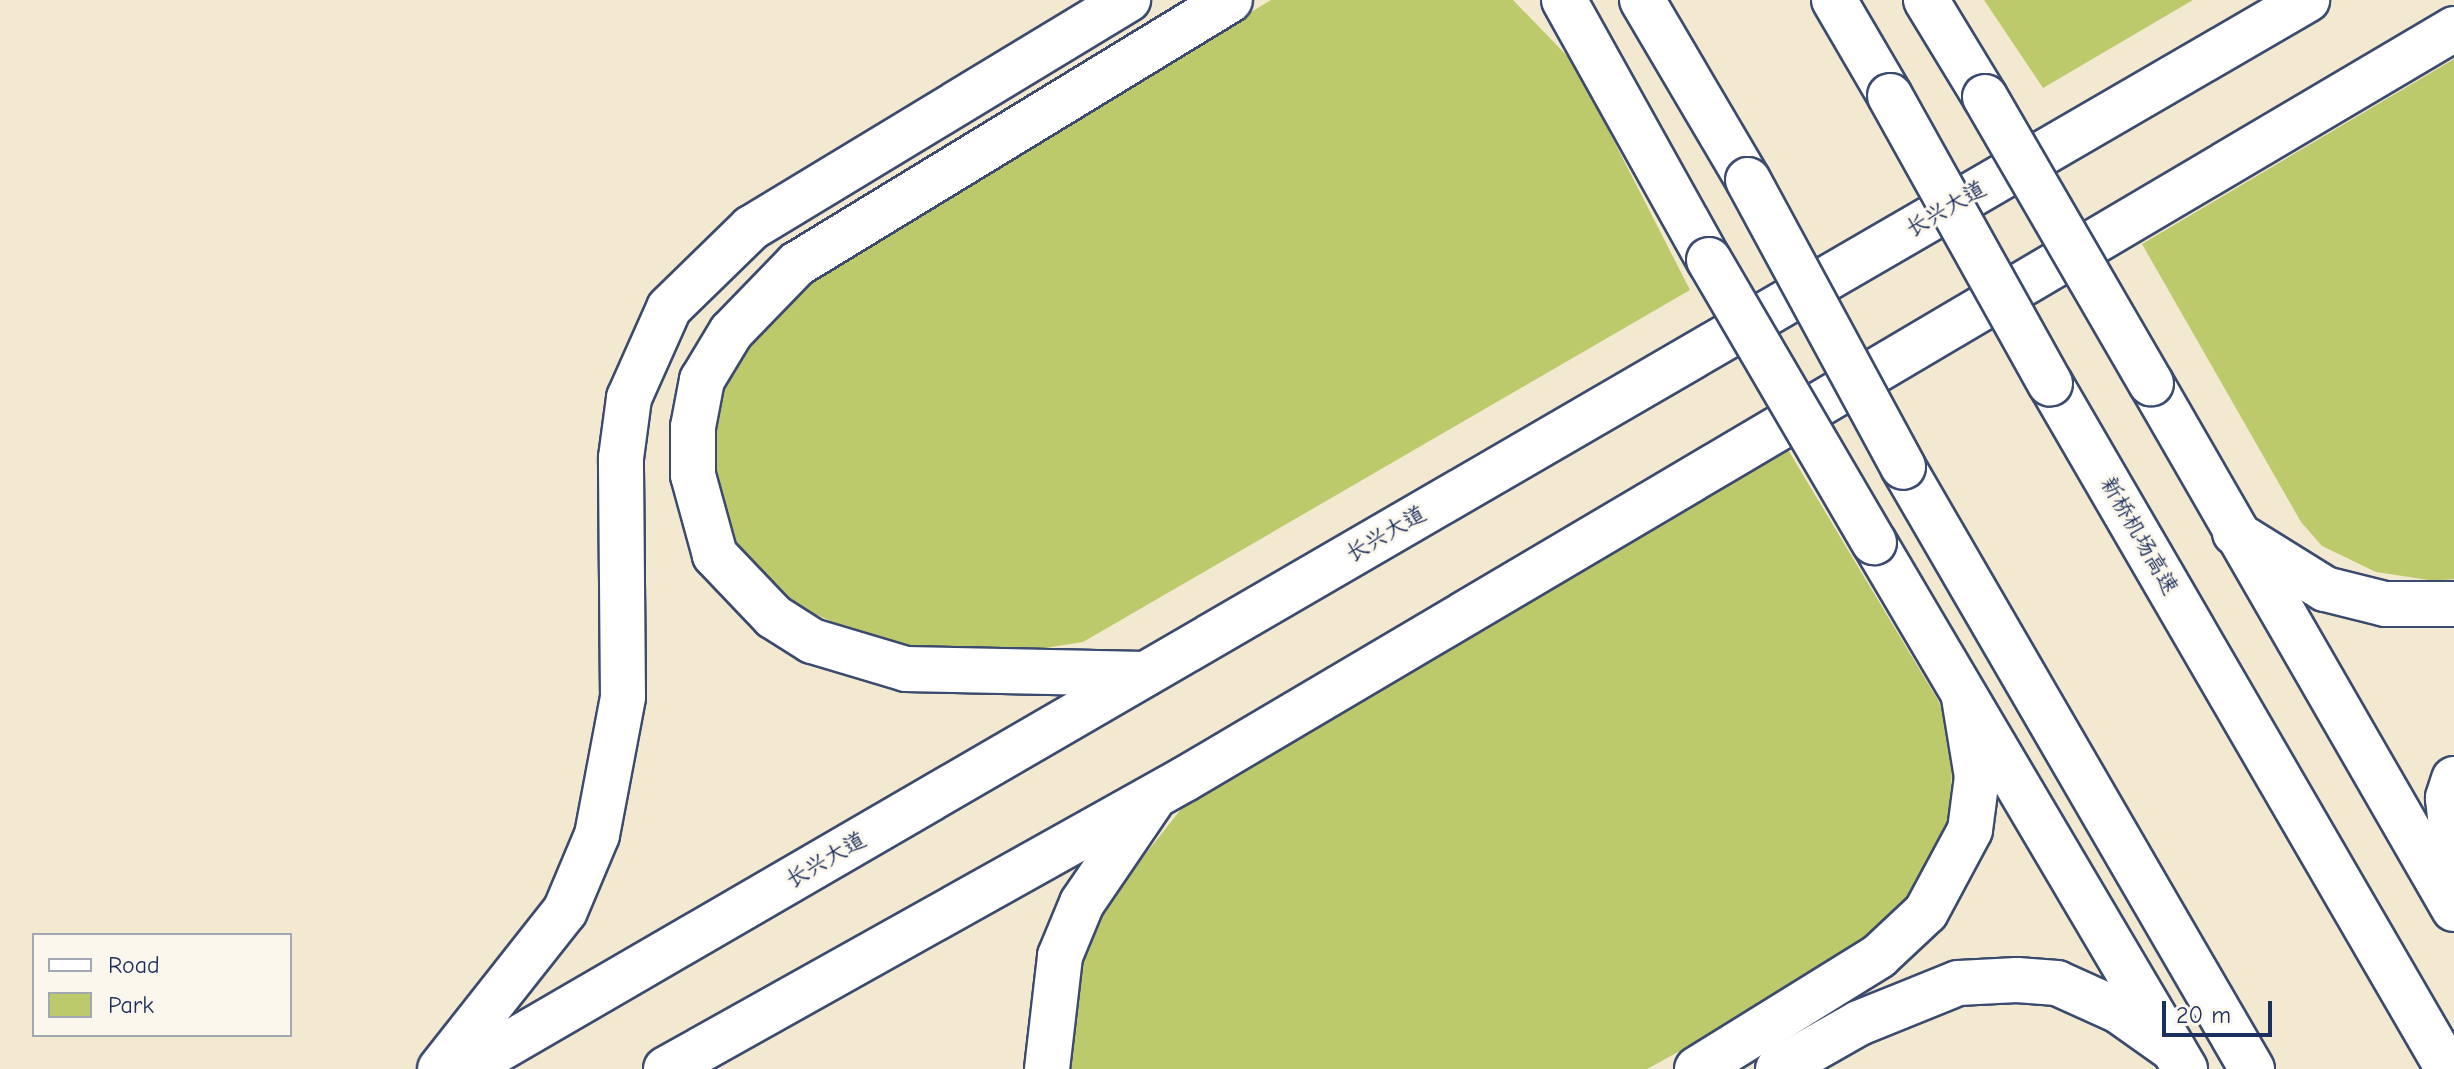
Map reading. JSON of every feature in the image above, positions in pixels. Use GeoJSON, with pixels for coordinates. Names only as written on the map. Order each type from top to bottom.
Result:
{"type":"FeatureCollection","features":[{"type":"Feature","properties":{"kind":"main road"},"geometry":{"type":"LineString","coordinates":[[440,1069],[565,911],[597,835],[623,697],[621,458],[629,398],[669,308],[700,270],[751,228],[1128,0]]}},
{"type":"Feature","properties":{"kind":"main road"},"geometry":{"type":"LineString","coordinates":[[1145,674],[906,669],[812,641],[774,617],[715,555],[693,475],[693,427],[702,380],[731,332],[797,264],[1230,0]]}},
{"type":"Feature","properties":{"kind":"main road"},"geometry":{"type":"LineString","coordinates":[[1545,0],[1573,14],[1709,260],[2179,1060]]}},
{"type":"Feature","properties":{"kind":"main road"},"geometry":{"type":"LineString","coordinates":[[1642,0],[1748,180],[1903,467],[2252,1069]]}},
{"type":"Feature","properties":{"kind":"main road","name":"新桥机场高速"},"geometry":{"type":"LineString","coordinates":[[1834,0],[2050,383],[2448,1069]]}},
{"type":"Feature","properties":{"kind":"main road"},"geometry":{"type":"LineString","coordinates":[[1926,0],[2454,909]]}},
{"type":"Feature","properties":{"kind":"main road","name":"长兴大道"},"geometry":{"type":"LineString","coordinates":[[465,1069],[2307,0]]}},
{"type":"Feature","properties":{"kind":"main road"},"geometry":{"type":"LineString","coordinates":[[666,1069],[1155,796],[2454,29]]}},
{"type":"Feature","properties":{"kind":"main road"},"geometry":{"type":"LineString","coordinates":[[2232,531],[2325,589],[2385,604],[2454,604]]}},
{"type":"Feature","properties":{"kind":"main road"},"geometry":{"type":"LineString","coordinates":[[1697,1069],[1879,956],[1926,912],[1970,830],[1977,777],[1964,698]]}},
{"type":"Feature","properties":{"kind":"main road"},"geometry":{"type":"LineString","coordinates":[[2454,779],[2448,798],[2454,855]]}},
{"type":"Feature","properties":{"kind":"main road"},"geometry":{"type":"LineString","coordinates":[[1047,1069],[1060,956],[1082,903],[1155,796]]}},
{"type":"Feature","properties":{"kind":"main road"},"geometry":{"type":"LineString","coordinates":[[1778,1069],[1859,1023],[1958,983],[2017,980],[2057,983],[2107,1005],[2179,1060]]}},
{"type":"Feature","properties":{"kind":"green space"},"geometry":{"type":"Polygon","coordinates":[[[1271,0],[1513,0],[1574,63],[1690,290],[1083,642],[1001,655],[929,650],[877,642],[793,604],[745,561],[718,519],[708,467],[717,399],[735,353],[793,289],[1271,0]]]}},
{"type":"Feature","properties":{"kind":"green space"},"geometry":{"type":"Polygon","coordinates":[[[1984,0],[2193,0],[2043,88],[1984,0]]]}},
{"type":"Feature","properties":{"kind":"green space"},"geometry":{"type":"Polygon","coordinates":[[[2454,59],[2454,579],[2435,581],[2376,572],[2322,546],[2301,522],[2142,244],[2454,59]]]}},
{"type":"Feature","properties":{"kind":"green space"},"geometry":{"type":"Polygon","coordinates":[[[1784,443],[1939,702],[1954,741],[1948,830],[1929,881],[1852,957],[1647,1069],[1063,1069],[1066,989],[1099,912],[1198,788],[1784,443]]]}}]}
